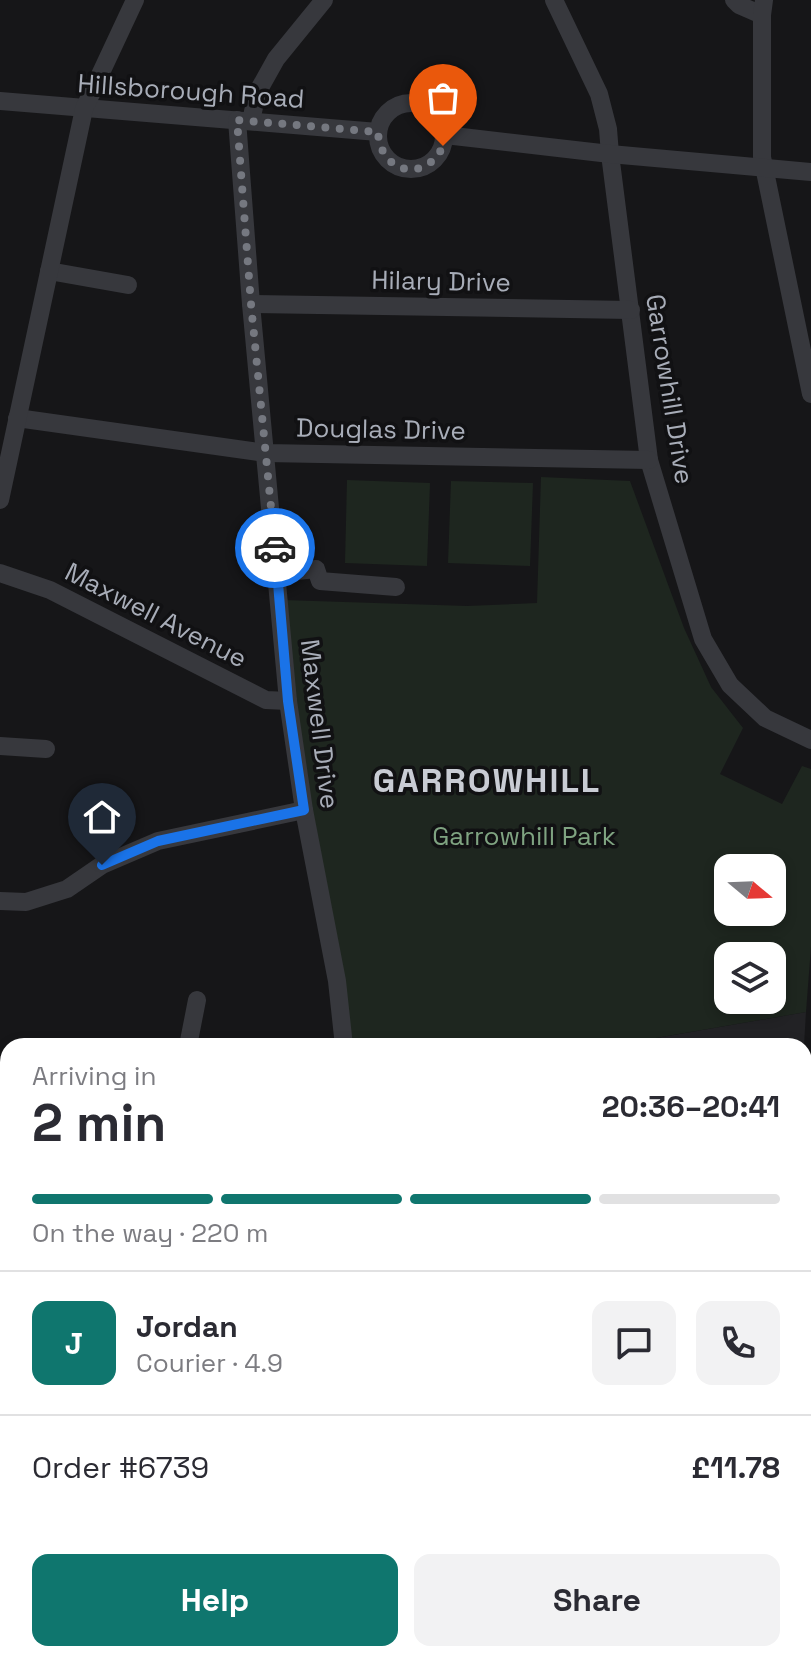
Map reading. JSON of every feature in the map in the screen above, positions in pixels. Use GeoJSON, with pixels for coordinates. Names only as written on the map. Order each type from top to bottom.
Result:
{"type":"FeatureCollection","features":[{"type":"Feature","properties":{"kind":"street"},"geometry":{"type":"LineString","coordinates":[[0,500],[84,109],[135,0]]}},
{"type":"Feature","properties":{"kind":"street"},"geometry":{"type":"LineString","coordinates":[[244,120],[276,59],[324,0]]}},
{"type":"Feature","properties":{"kind":"street","name":"Garrowhill Drive"},"geometry":{"type":"LineString","coordinates":[[554,0],[599,94],[608,129],[649,460],[703,639],[730,685],[753,707],[765,718],[811,740]]}},
{"type":"Feature","properties":{"kind":"street"},"geometry":{"type":"LineString","coordinates":[[734,0],[739,5],[763,7],[762,157],[811,394]]}},
{"type":"Feature","properties":{"kind":"street","name":"Hillsborough Road"},"geometry":{"type":"LineString","coordinates":[[0,101],[378,132]]}},
{"type":"Feature","properties":{"kind":"street"},"geometry":{"type":"LineString","coordinates":[[419,103],[437,115],[445,135],[443,146],[431,163],[410,169],[389,161],[379,143],[378,132],[388,112],[397,106],[419,103]]}},
{"type":"Feature","properties":{"kind":"street","name":"Maxwell Drive"},"geometry":{"type":"LineString","coordinates":[[244,120],[251,304],[288,701],[304,810],[337,981],[343,1038]]}},
{"type":"Feature","properties":{"kind":"street"},"geometry":{"type":"LineString","coordinates":[[445,135],[811,172]]}},
{"type":"Feature","properties":{"kind":"street"},"geometry":{"type":"LineString","coordinates":[[49,271],[128,285]]}},
{"type":"Feature","properties":{"kind":"street","name":"Hilary Drive"},"geometry":{"type":"LineString","coordinates":[[251,304],[631,310]]}},
{"type":"Feature","properties":{"kind":"street","name":"Douglas Drive"},"geometry":{"type":"LineString","coordinates":[[17,418],[266,453],[649,460]]}},
{"type":"Feature","properties":{"kind":"street"},"geometry":{"type":"LineString","coordinates":[[277,573],[316,569],[320,581],[396,587]]}},
{"type":"Feature","properties":{"kind":"street","name":"Maxwell Avenue"},"geometry":{"type":"LineString","coordinates":[[0,573],[50,590],[266,700],[288,701]]}},
{"type":"Feature","properties":{"kind":"street"},"geometry":{"type":"LineString","coordinates":[[0,746],[46,749]]}},
{"type":"Feature","properties":{"kind":"street"},"geometry":{"type":"LineString","coordinates":[[0,901],[26,902],[67,889],[102,865],[158,841],[304,810]]}},
{"type":"Feature","properties":{"kind":"street"},"geometry":{"type":"LineString","coordinates":[[190,1038],[197,1000]]}},
{"type":"Feature","properties":{"kind":"shaded area"},"geometry":{"type":"Polygon","coordinates":[[[806,1012],[804,1038],[656,1038],[806,1012]]]}},
{"type":"Feature","properties":{"kind":"green space","name":"Garrowhill Park"},"geometry":{"type":"Polygon","coordinates":[[[541,477],[630,481],[684,628],[711,687],[743,728],[720,774],[782,804],[802,766],[811,769],[811,947],[806,1012],[656,1038],[352,1038],[310,813],[283,600],[467,606],[537,603],[541,477]]]}},
{"type":"Feature","properties":{"kind":"green space"},"geometry":{"type":"Polygon","coordinates":[[[347,480],[430,483],[427,566],[345,563],[347,480]]]}},
{"type":"Feature","properties":{"kind":"green space"},"geometry":{"type":"Polygon","coordinates":[[[451,481],[533,483],[530,566],[448,563],[451,481]]]}},
{"type":"Feature","properties":{"kind":"way so far"},"geometry":{"type":"LineString","coordinates":[[275,548],[237,120],[378,132],[379,143],[389,161],[410,169],[431,163],[443,146]]}},
{"type":"Feature","properties":{"kind":"district","name":"GARROWHILL"},"geometry":{"type":"Point","coordinates":[487,780]}},
{"type":"Feature","properties":{"kind":"route"},"geometry":{"type":"LineString","coordinates":[[102,865],[158,841],[304,810],[288,701],[275,548]]}}]}
